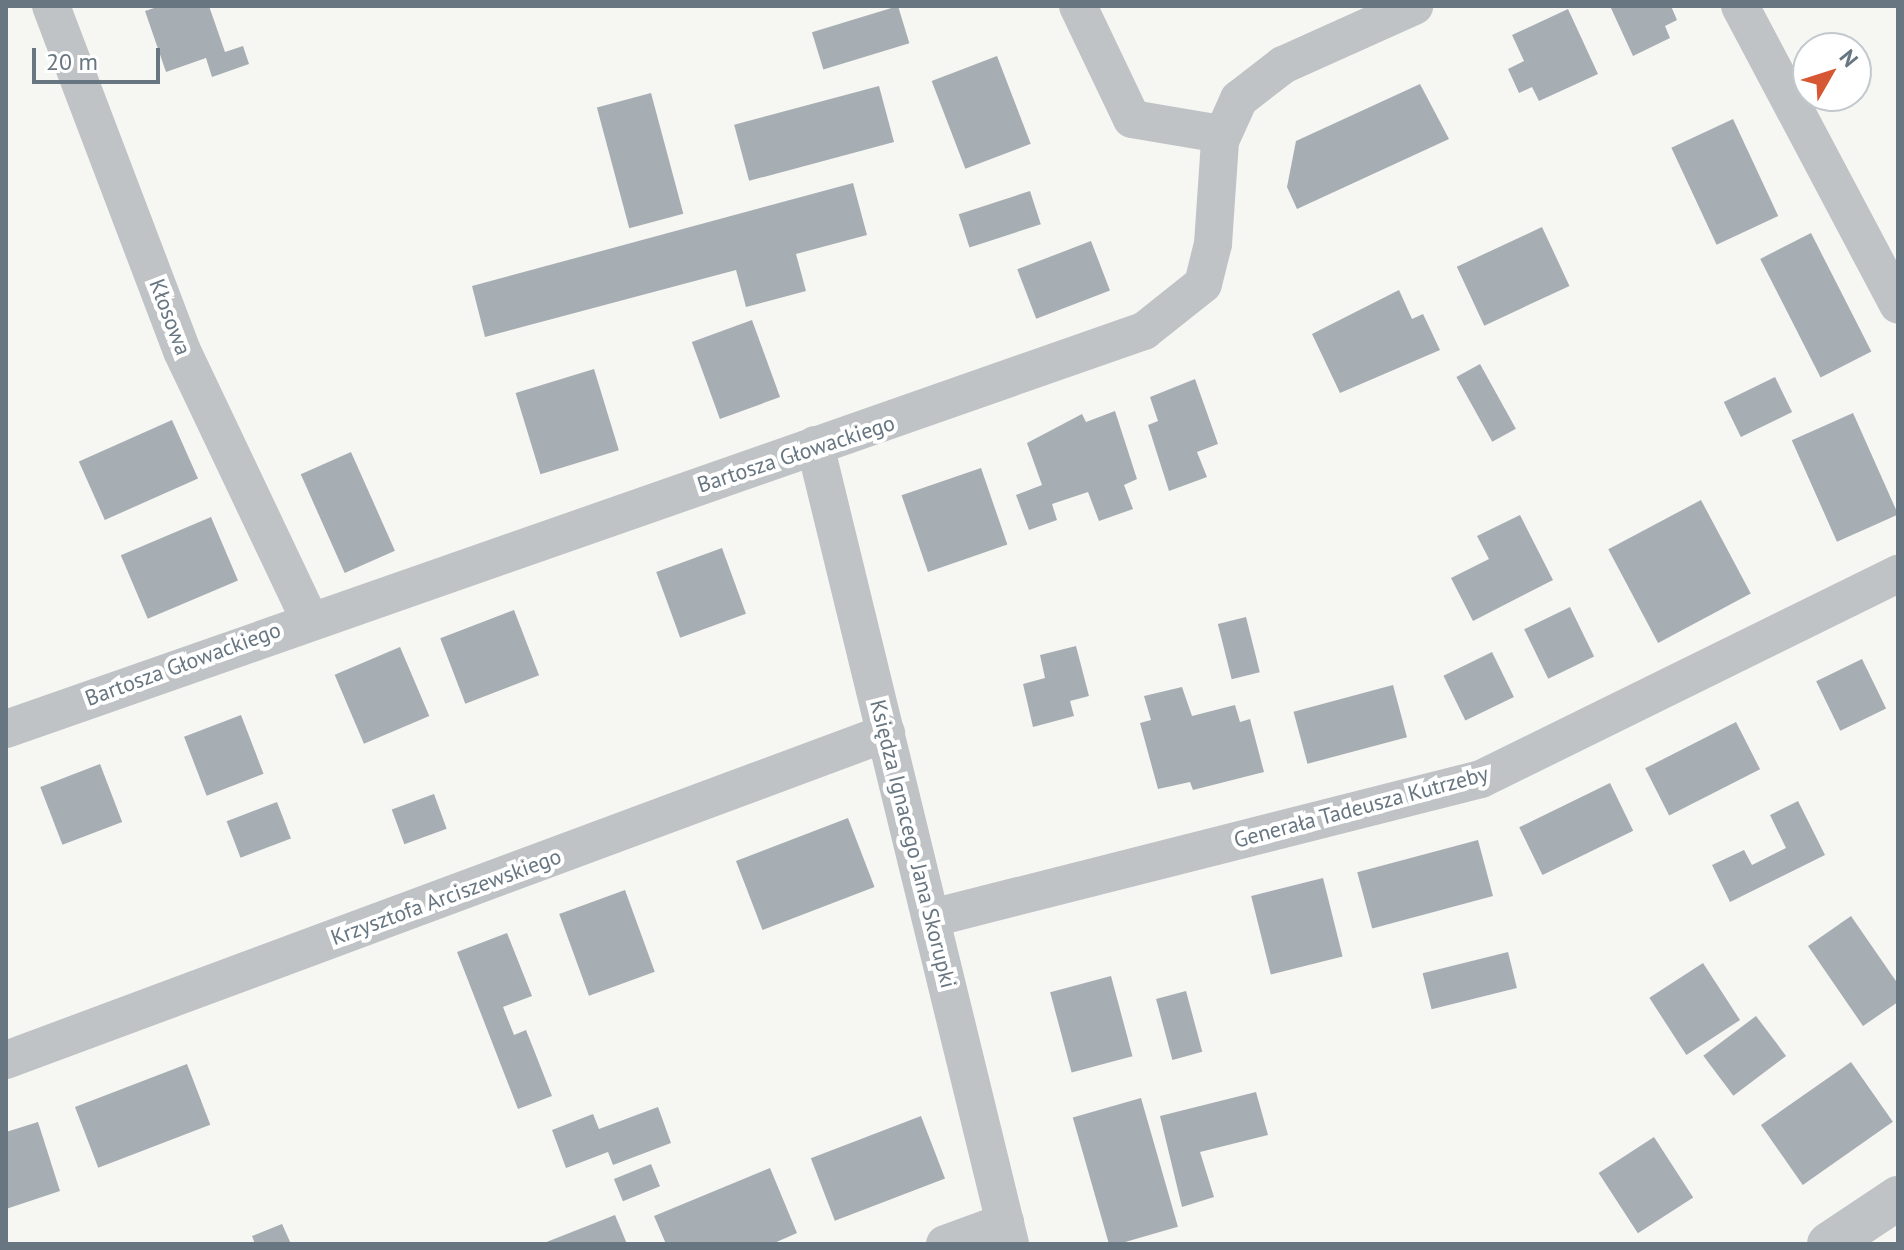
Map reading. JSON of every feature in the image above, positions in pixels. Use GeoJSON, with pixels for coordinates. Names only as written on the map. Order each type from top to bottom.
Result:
{"type":"FeatureCollection","features":[{"type":"Feature","properties":{"kind":"street","name":"Kłosowa"},"geometry":{"type":"LineString","coordinates":[[51,6],[182,351],[309,619]]}},
{"type":"Feature","properties":{"kind":"street"},"geometry":{"type":"LineString","coordinates":[[1078,6],[1132,119],[1221,134]]}},
{"type":"Feature","properties":{"kind":"street","name":"Bartosza Głowackiego"},"geometry":{"type":"LineString","coordinates":[[6,729],[309,619],[815,445],[888,425],[1161,322],[1191,298],[1209,267],[1221,134],[1239,99],[1283,65],[1414,6]]}},
{"type":"Feature","properties":{"kind":"street"},"geometry":{"type":"LineString","coordinates":[[1740,6],[1898,305]]}},
{"type":"Feature","properties":{"kind":"street","name":"Księdza Ignacego Jana Skorupki"},"geometry":{"type":"LineString","coordinates":[[815,445],[1008,1233]]}},
{"type":"Feature","properties":{"kind":"street","name":"Generała Tadeusza Kutrzeby"},"geometry":{"type":"LineString","coordinates":[[932,918],[1481,779],[1898,574]]}},
{"type":"Feature","properties":{"kind":"street","name":"Krzysztofa Arciszewskiego"},"geometry":{"type":"LineString","coordinates":[[6,1060],[886,733]]}},
{"type":"Feature","properties":{"kind":"street"},"geometry":{"type":"LineString","coordinates":[[1829,1244],[1898,1198]]}},
{"type":"Feature","properties":{"kind":"street"},"geometry":{"type":"LineString","coordinates":[[945,1244],[1008,1233]]}},
{"type":"Feature","properties":{"kind":"building"},"geometry":{"type":"Polygon","coordinates":[[[160,6],[209,6],[225,52],[243,46],[249,64],[212,77],[206,58],[166,72],[145,11],[160,6]]]}},
{"type":"Feature","properties":{"kind":"building"},"geometry":{"type":"Polygon","coordinates":[[[898,6],[909,43],[823,70],[812,32],[898,6]]]}},
{"type":"Feature","properties":{"kind":"building"},"geometry":{"type":"Polygon","coordinates":[[[1610,6],[1671,6],[1677,20],[1665,26],[1670,38],[1633,56],[1610,6]]]}},
{"type":"Feature","properties":{"kind":"building"},"geometry":{"type":"Polygon","coordinates":[[[1568,9],[1598,74],[1539,101],[1532,87],[1519,93],[1508,69],[1524,61],[1512,35],[1568,9]]]}},
{"type":"Feature","properties":{"kind":"building"},"geometry":{"type":"Polygon","coordinates":[[[997,56],[1031,144],[965,169],[932,81],[997,56]]]}},
{"type":"Feature","properties":{"kind":"building"},"geometry":{"type":"Polygon","coordinates":[[[1420,84],[1449,139],[1297,209],[1287,187],[1296,141],[1420,84]]]}},
{"type":"Feature","properties":{"kind":"building"},"geometry":{"type":"Polygon","coordinates":[[[879,86],[894,142],[749,181],[734,125],[879,86]]]}},
{"type":"Feature","properties":{"kind":"building"},"geometry":{"type":"Polygon","coordinates":[[[651,93],[683,214],[629,228],[597,107],[651,93]]]}},
{"type":"Feature","properties":{"kind":"building"},"geometry":{"type":"Polygon","coordinates":[[[1733,119],[1778,216],[1717,245],[1671,148],[1733,119]]]}},
{"type":"Feature","properties":{"kind":"building"},"geometry":{"type":"Polygon","coordinates":[[[853,183],[867,235],[796,254],[806,291],[746,307],[736,270],[485,337],[472,286],[853,183]]]}},
{"type":"Feature","properties":{"kind":"building"},"geometry":{"type":"Polygon","coordinates":[[[1030,191],[1041,224],[969,247],[959,214],[1030,191]]]}},
{"type":"Feature","properties":{"kind":"building"},"geometry":{"type":"Polygon","coordinates":[[[1542,227],[1569,286],[1484,326],[1457,267],[1542,227]]]}},
{"type":"Feature","properties":{"kind":"building"},"geometry":{"type":"Polygon","coordinates":[[[1811,233],[1871,352],[1821,377],[1760,259],[1811,233]]]}},
{"type":"Feature","properties":{"kind":"building"},"geometry":{"type":"Polygon","coordinates":[[[1091,241],[1110,290],[1036,319],[1017,269],[1091,241]]]}},
{"type":"Feature","properties":{"kind":"building"},"geometry":{"type":"Polygon","coordinates":[[[1399,290],[1412,319],[1423,314],[1440,350],[1340,393],[1312,334],[1399,290]]]}},
{"type":"Feature","properties":{"kind":"building"},"geometry":{"type":"Polygon","coordinates":[[[752,320],[780,397],[720,419],[692,342],[752,320]]]}},
{"type":"Feature","properties":{"kind":"building"},"geometry":{"type":"Polygon","coordinates":[[[1480,364],[1516,429],[1492,442],[1456,377],[1480,364]]]}},
{"type":"Feature","properties":{"kind":"building"},"geometry":{"type":"Polygon","coordinates":[[[594,369],[619,450],[540,474],[516,393],[594,369]]]}},
{"type":"Feature","properties":{"kind":"building"},"geometry":{"type":"Polygon","coordinates":[[[1775,377],[1792,412],[1741,437],[1724,402],[1775,377]]]}},
{"type":"Feature","properties":{"kind":"building"},"geometry":{"type":"Polygon","coordinates":[[[1195,379],[1218,444],[1197,452],[1207,477],[1169,491],[1148,425],[1158,421],[1150,397],[1195,379]]]}},
{"type":"Feature","properties":{"kind":"building"},"geometry":{"type":"Polygon","coordinates":[[[1115,411],[1137,479],[1124,485],[1133,509],[1099,521],[1088,492],[1052,504],[1057,520],[1029,530],[1016,495],[1042,485],[1027,443],[1082,414],[1086,422],[1115,411]]]}},
{"type":"Feature","properties":{"kind":"building"},"geometry":{"type":"Polygon","coordinates":[[[1853,413],[1898,514],[1837,542],[1792,440],[1853,413]]]}},
{"type":"Feature","properties":{"kind":"building"},"geometry":{"type":"Polygon","coordinates":[[[172,420],[198,478],[105,520],[79,461],[172,420]]]}},
{"type":"Feature","properties":{"kind":"building"},"geometry":{"type":"Polygon","coordinates":[[[351,452],[395,551],[345,573],[301,474],[351,452]]]}},
{"type":"Feature","properties":{"kind":"building"},"geometry":{"type":"Polygon","coordinates":[[[981,468],[1007,545],[928,572],[902,495],[981,468]]]}},
{"type":"Feature","properties":{"kind":"building"},"geometry":{"type":"Polygon","coordinates":[[[1701,500],[1751,594],[1658,643],[1608,549],[1701,500]]]}},
{"type":"Feature","properties":{"kind":"building"},"geometry":{"type":"Polygon","coordinates":[[[1520,515],[1553,580],[1473,621],[1451,578],[1489,559],[1477,536],[1520,515]]]}},
{"type":"Feature","properties":{"kind":"building"},"geometry":{"type":"Polygon","coordinates":[[[211,517],[238,581],[148,619],[121,555],[211,517]]]}},
{"type":"Feature","properties":{"kind":"building"},"geometry":{"type":"Polygon","coordinates":[[[722,548],[746,614],[680,638],[656,572],[722,548]]]}},
{"type":"Feature","properties":{"kind":"building"},"geometry":{"type":"Polygon","coordinates":[[[1570,607],[1594,656],[1548,679],[1524,629],[1570,607]]]}},
{"type":"Feature","properties":{"kind":"building"},"geometry":{"type":"Polygon","coordinates":[[[514,610],[539,675],[465,704],[440,638],[514,610]]]}},
{"type":"Feature","properties":{"kind":"building"},"geometry":{"type":"Polygon","coordinates":[[[1246,617],[1260,672],[1232,679],[1218,624],[1246,617]]]}},
{"type":"Feature","properties":{"kind":"building"},"geometry":{"type":"Polygon","coordinates":[[[1076,646],[1089,696],[1070,701],[1074,716],[1033,727],[1023,684],[1045,678],[1040,655],[1076,646]]]}},
{"type":"Feature","properties":{"kind":"building"},"geometry":{"type":"Polygon","coordinates":[[[400,647],[429,716],[364,744],[335,675],[400,647]]]}},
{"type":"Feature","properties":{"kind":"building"},"geometry":{"type":"Polygon","coordinates":[[[1492,652],[1514,697],[1465,721],[1443,676],[1492,652]]]}},
{"type":"Feature","properties":{"kind":"building"},"geometry":{"type":"Polygon","coordinates":[[[1862,659],[1886,708],[1840,731],[1816,681],[1862,659]]]}},
{"type":"Feature","properties":{"kind":"building"},"geometry":{"type":"Polygon","coordinates":[[[1393,685],[1407,737],[1307,764],[1294,712],[1393,685]]]}},
{"type":"Feature","properties":{"kind":"building"},"geometry":{"type":"Polygon","coordinates":[[[1182,687],[1192,716],[1235,705],[1240,722],[1250,719],[1264,772],[1193,790],[1190,782],[1158,789],[1140,723],[1151,720],[1144,696],[1182,687]]]}},
{"type":"Feature","properties":{"kind":"building"},"geometry":{"type":"Polygon","coordinates":[[[241,715],[264,774],[207,796],[184,737],[241,715]]]}},
{"type":"Feature","properties":{"kind":"building"},"geometry":{"type":"Polygon","coordinates":[[[1736,722],[1760,769],[1669,816],[1645,768],[1736,722]]]}},
{"type":"Feature","properties":{"kind":"building"},"geometry":{"type":"Polygon","coordinates":[[[100,764],[122,822],[62,845],[40,787],[100,764]]]}},
{"type":"Feature","properties":{"kind":"building"},"geometry":{"type":"Polygon","coordinates":[[[1610,783],[1633,831],[1542,875],[1519,827],[1610,783]]]}},
{"type":"Feature","properties":{"kind":"building"},"geometry":{"type":"Polygon","coordinates":[[[434,794],[447,829],[404,844],[392,809],[434,794]]]}},
{"type":"Feature","properties":{"kind":"building"},"geometry":{"type":"Polygon","coordinates":[[[1798,801],[1825,855],[1730,902],[1712,865],[1744,850],[1752,865],[1786,848],[1770,815],[1798,801]]]}},
{"type":"Feature","properties":{"kind":"building"},"geometry":{"type":"Polygon","coordinates":[[[277,802],[291,838],[241,858],[227,821],[277,802]]]}},
{"type":"Feature","properties":{"kind":"building"},"geometry":{"type":"Polygon","coordinates":[[[848,818],[875,887],[762,930],[736,861],[848,818]]]}},
{"type":"Feature","properties":{"kind":"building"},"geometry":{"type":"Polygon","coordinates":[[[1478,840],[1493,896],[1372,928],[1357,872],[1478,840]]]}},
{"type":"Feature","properties":{"kind":"building"},"geometry":{"type":"Polygon","coordinates":[[[1323,878],[1343,957],[1271,974],[1251,896],[1323,878]]]}},
{"type":"Feature","properties":{"kind":"building"},"geometry":{"type":"Polygon","coordinates":[[[625,890],[655,972],[589,996],[559,914],[625,890]]]}},
{"type":"Feature","properties":{"kind":"building"},"geometry":{"type":"Polygon","coordinates":[[[1851,916],[1898,984],[1898,1002],[1863,1026],[1808,946],[1851,916]]]}},
{"type":"Feature","properties":{"kind":"building"},"geometry":{"type":"Polygon","coordinates":[[[507,933],[532,996],[503,1007],[514,1035],[526,1030],[552,1096],[518,1109],[457,952],[507,933]]]}},
{"type":"Feature","properties":{"kind":"building"},"geometry":{"type":"Polygon","coordinates":[[[1508,952],[1517,988],[1432,1009],[1423,973],[1508,952]]]}},
{"type":"Feature","properties":{"kind":"building"},"geometry":{"type":"Polygon","coordinates":[[[1703,963],[1740,1020],[1686,1055],[1649,998],[1703,963]]]}},
{"type":"Feature","properties":{"kind":"building"},"geometry":{"type":"Polygon","coordinates":[[[1111,976],[1132,1056],[1072,1072],[1050,992],[1111,976]]]}},
{"type":"Feature","properties":{"kind":"building"},"geometry":{"type":"Polygon","coordinates":[[[1186,991],[1202,1052],[1172,1060],[1156,999],[1186,991]]]}},
{"type":"Feature","properties":{"kind":"building"},"geometry":{"type":"Polygon","coordinates":[[[1756,1016],[1786,1056],[1733,1096],[1703,1056],[1756,1016]]]}},
{"type":"Feature","properties":{"kind":"building"},"geometry":{"type":"Polygon","coordinates":[[[1851,1062],[1893,1122],[1803,1185],[1761,1125],[1851,1062]]]}},
{"type":"Feature","properties":{"kind":"building"},"geometry":{"type":"Polygon","coordinates":[[[187,1064],[210,1125],[98,1168],[75,1107],[187,1064]]]}},
{"type":"Feature","properties":{"kind":"building"},"geometry":{"type":"Polygon","coordinates":[[[1256,1092],[1268,1135],[1200,1152],[1214,1197],[1182,1207],[1160,1116],[1256,1092]]]}},
{"type":"Feature","properties":{"kind":"building"},"geometry":{"type":"Polygon","coordinates":[[[1141,1098],[1178,1227],[1109,1244],[1073,1118],[1141,1098]]]}},
{"type":"Feature","properties":{"kind":"building"},"geometry":{"type":"Polygon","coordinates":[[[658,1107],[671,1143],[613,1165],[608,1152],[566,1168],[552,1130],[593,1114],[599,1129],[658,1107]]]}},
{"type":"Feature","properties":{"kind":"building"},"geometry":{"type":"Polygon","coordinates":[[[921,1116],[945,1179],[835,1221],[811,1158],[921,1116]]]}},
{"type":"Feature","properties":{"kind":"building"},"geometry":{"type":"Polygon","coordinates":[[[38,1122],[60,1191],[6,1209],[6,1132],[38,1122]]]}},
{"type":"Feature","properties":{"kind":"building"},"geometry":{"type":"Polygon","coordinates":[[[1654,1137],[1693,1197],[1638,1233],[1599,1173],[1654,1137]]]}},
{"type":"Feature","properties":{"kind":"building"},"geometry":{"type":"Polygon","coordinates":[[[651,1164],[660,1186],[623,1201],[614,1179],[651,1164]]]}},
{"type":"Feature","properties":{"kind":"building"},"geometry":{"type":"Polygon","coordinates":[[[770,1168],[797,1233],[772,1244],[666,1244],[654,1216],[770,1168]]]}},
{"type":"Feature","properties":{"kind":"building"},"geometry":{"type":"Polygon","coordinates":[[[615,1215],[627,1244],[542,1244],[549,1241],[615,1215]]]}},
{"type":"Feature","properties":{"kind":"building"},"geometry":{"type":"Polygon","coordinates":[[[282,1224],[291,1244],[255,1244],[252,1236],[282,1224]]]}}]}
